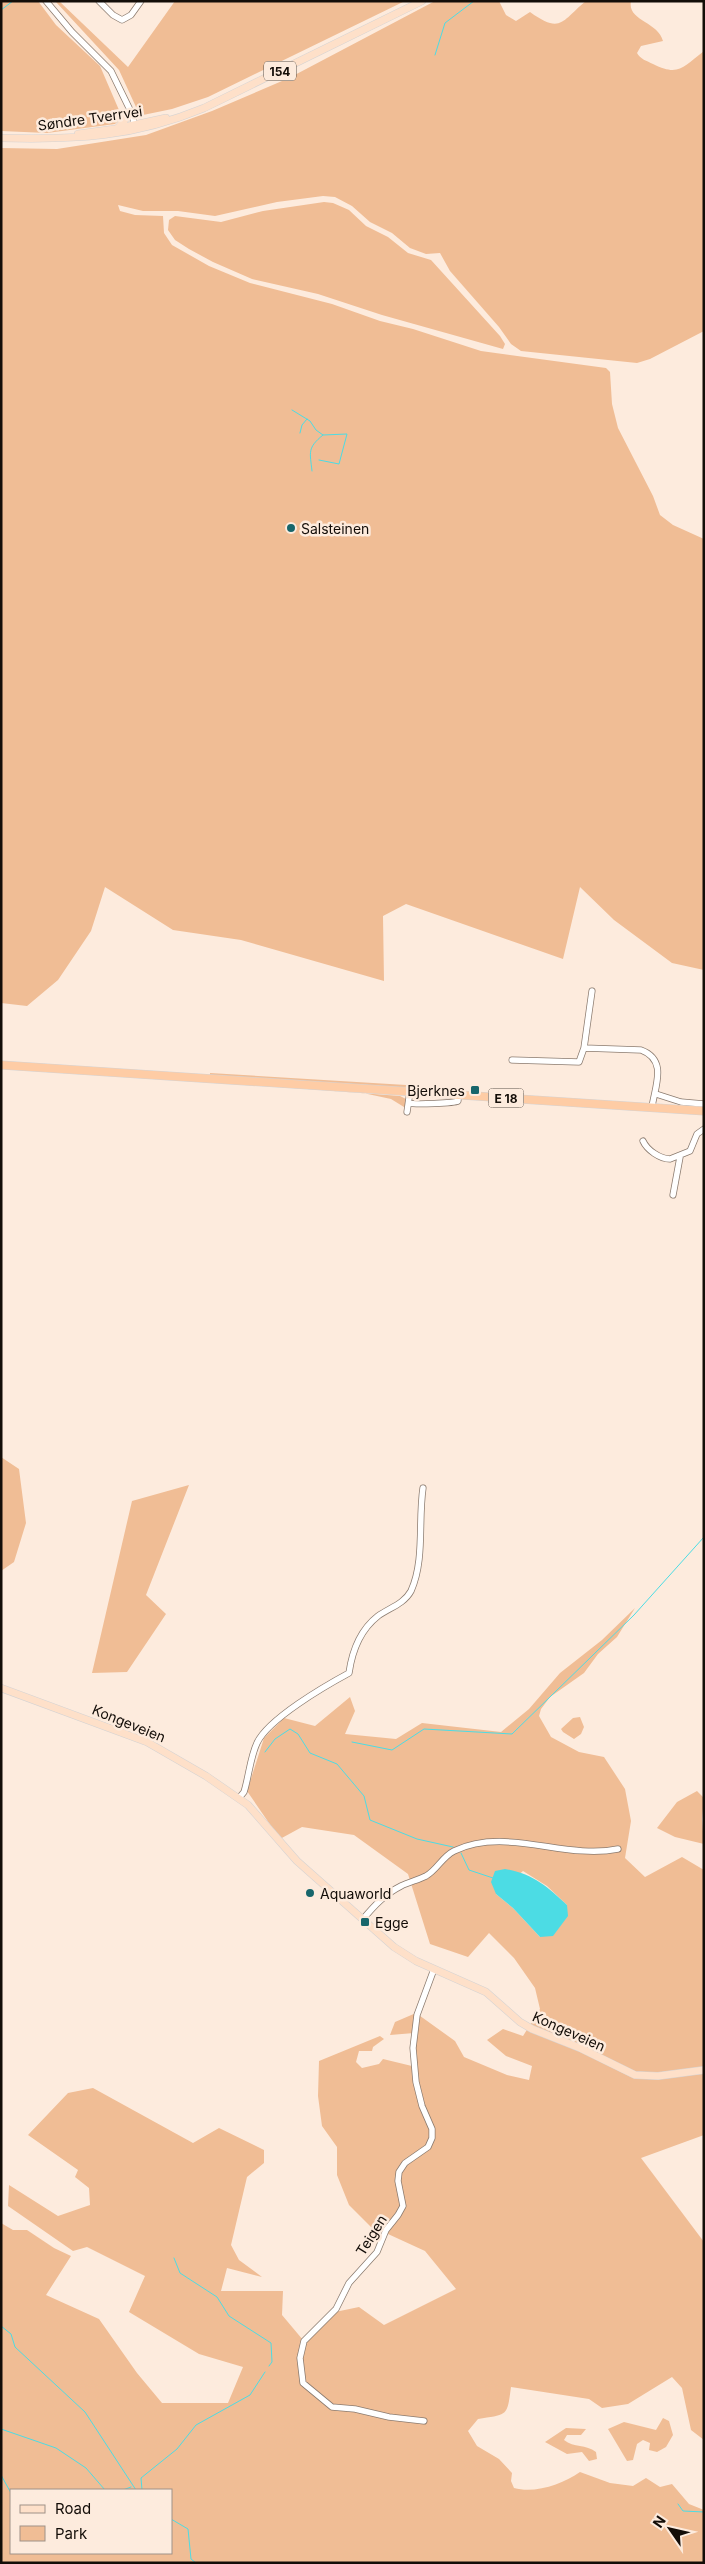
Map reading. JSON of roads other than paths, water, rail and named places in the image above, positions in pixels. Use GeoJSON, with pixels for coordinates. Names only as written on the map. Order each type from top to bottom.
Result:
{"type":"FeatureCollection","features":[{"type":"Feature","properties":{"kind":"highway","name":"E 18"},"geometry":{"type":"LineString","coordinates":[[1,1065],[704,1111]]}},
{"type":"Feature","properties":{"kind":"main road","name":"Søndre Tverrvei"},"geometry":{"type":"LineString","coordinates":[[1,138],[91,138],[186,116],[422,1]]}},
{"type":"Feature","properties":{"kind":"main road"},"geometry":{"type":"LineString","coordinates":[[115,130],[127,117]]}},
{"type":"Feature","properties":{"kind":"main road","name":"Søndre Tverrvei"},"geometry":{"type":"LineString","coordinates":[[33,139],[132,128]]}},
{"type":"Feature","properties":{"kind":"main road","name":"Kongeveien"},"geometry":{"type":"LineString","coordinates":[[1,1688],[147,1742],[184,1762],[239,1798],[297,1861],[401,1952],[486,1992],[522,2023],[532,2029],[580,2048],[628,2073],[658,2076],[704,2070]]}},
{"type":"Feature","properties":{"kind":"street"},"geometry":{"type":"LineString","coordinates":[[46,1],[78,39],[111,71],[133,116],[132,128]]}},
{"type":"Feature","properties":{"kind":"street"},"geometry":{"type":"LineString","coordinates":[[99,1],[113,15],[122,20],[131,15],[141,1]]}},
{"type":"Feature","properties":{"kind":"street"},"geometry":{"type":"LineString","coordinates":[[127,107],[127,117],[132,128]]}},
{"type":"Feature","properties":{"kind":"street"},"geometry":{"type":"LineString","coordinates":[[512,1060],[576,1064],[581,1060],[592,991]]}},
{"type":"Feature","properties":{"kind":"street"},"geometry":{"type":"LineString","coordinates":[[584,1048],[641,1050],[649,1053],[655,1059],[658,1069],[656,1094],[652,1107]]}},
{"type":"Feature","properties":{"kind":"street"},"geometry":{"type":"LineString","coordinates":[[407,1112],[410,1091]]}},
{"type":"Feature","properties":{"kind":"street"},"geometry":{"type":"LineString","coordinates":[[409,1103],[420,1106],[434,1102],[454,1103],[458,1101],[458,1094]]}},
{"type":"Feature","properties":{"kind":"street"},"geometry":{"type":"LineString","coordinates":[[656,1094],[681,1102],[704,1104]]}},
{"type":"Feature","properties":{"kind":"street"},"geometry":{"type":"LineString","coordinates":[[643,1141],[648,1148],[663,1158],[680,1157],[690,1151],[697,1134],[704,1129]]}},
{"type":"Feature","properties":{"kind":"street"},"geometry":{"type":"LineString","coordinates":[[673,1195],[680,1157]]}},
{"type":"Feature","properties":{"kind":"street"},"geometry":{"type":"LineString","coordinates":[[239,1798],[246,1785],[257,1743],[262,1735],[296,1706],[349,1673],[356,1646],[363,1632],[377,1617],[400,1603],[410,1592],[418,1561],[423,1488]]}},
{"type":"Feature","properties":{"kind":"street"},"geometry":{"type":"LineString","coordinates":[[363,1918],[379,1901],[391,1892],[427,1876],[449,1854],[465,1847],[507,1841],[575,1850],[603,1852],[618,1849]]}},
{"type":"Feature","properties":{"kind":"street","name":"Teigen"},"geometry":{"type":"LineString","coordinates":[[424,2421],[328,2406],[303,2383],[300,2369],[301,2352],[305,2338],[338,2307],[349,2283],[373,2258],[386,2230],[400,2212],[403,2202],[398,2181],[400,2169],[425,2149],[431,2141],[432,2128],[422,2106],[416,2082],[413,2048],[417,2015],[434,1968]]}},
{"type":"Feature","properties":{"kind":"water"},"geometry":{"type":"Polygon","coordinates":[[[505,1869],[531,1877],[553,1892],[567,1905],[568,1916],[553,1936],[540,1937],[513,1908],[496,1894],[491,1882],[495,1871],[505,1869]]]}},
{"type":"Feature","properties":{"kind":"waterway"},"geometry":{"type":"LineString","coordinates":[[1,10],[13,1]]}},
{"type":"Feature","properties":{"kind":"waterway"},"geometry":{"type":"LineString","coordinates":[[435,55],[445,23],[474,1]]}},
{"type":"Feature","properties":{"kind":"waterway"},"geometry":{"type":"LineString","coordinates":[[292,410],[310,421],[316,430],[323,435],[347,434],[339,464],[319,460]]}},
{"type":"Feature","properties":{"kind":"waterway"},"geometry":{"type":"LineString","coordinates":[[300,433],[302,425],[307,419]]}},
{"type":"Feature","properties":{"kind":"waterway"},"geometry":{"type":"LineString","coordinates":[[312,471],[312,447],[323,435]]}},
{"type":"Feature","properties":{"kind":"waterway"},"geometry":{"type":"LineString","coordinates":[[352,1742],[392,1750],[424,1729],[512,1734],[634,1615],[704,1537]]}},
{"type":"Feature","properties":{"kind":"waterway"},"geometry":{"type":"LineString","coordinates":[[265,1752],[275,1739],[290,1729],[298,1734],[310,1753],[337,1764],[364,1796],[370,1820],[417,1839],[453,1847]]}},
{"type":"Feature","properties":{"kind":"waterway"},"geometry":{"type":"LineString","coordinates":[[461,1853],[469,1870],[493,1878]]}},
{"type":"Feature","properties":{"kind":"waterway"},"geometry":{"type":"LineString","coordinates":[[174,2258],[180,2273],[217,2297],[229,2316],[271,2343],[272,2362],[269,2366]]}},
{"type":"Feature","properties":{"kind":"waterway"},"geometry":{"type":"LineString","coordinates":[[1,2326],[11,2334],[15,2347],[85,2412],[135,2489]]}},
{"type":"Feature","properties":{"kind":"waterway"},"geometry":{"type":"LineString","coordinates":[[142,2489],[141,2478],[177,2449],[196,2425],[250,2395],[265,2372]]}},
{"type":"Feature","properties":{"kind":"waterway"},"geometry":{"type":"LineString","coordinates":[[1,2429],[56,2448],[86,2468],[104,2489]]}},
{"type":"Feature","properties":{"kind":"waterway"},"geometry":{"type":"LineString","coordinates":[[1,2475],[10,2491]]}},
{"type":"Feature","properties":{"kind":"waterway"},"geometry":{"type":"LineString","coordinates":[[126,2489],[131,2487]]}},
{"type":"Feature","properties":{"kind":"waterway"},"geometry":{"type":"LineString","coordinates":[[678,2504],[683,2511],[704,2512]]}},
{"type":"Feature","properties":{"kind":"waterway"},"geometry":{"type":"LineString","coordinates":[[172,2520],[188,2529],[191,2559],[196,2563]]}},
{"type":"Feature","properties":{"kind":"place","name":"Salsteinen"},"geometry":{"type":"Point","coordinates":[291,528]}},
{"type":"Feature","properties":{"kind":"place","name":"Bjerknes"},"geometry":{"type":"Point","coordinates":[475,1090]}},
{"type":"Feature","properties":{"kind":"place","name":"Aquaworld"},"geometry":{"type":"Point","coordinates":[310,1893]}},
{"type":"Feature","properties":{"kind":"place","name":"Egge"},"geometry":{"type":"Point","coordinates":[365,1922]}}]}
